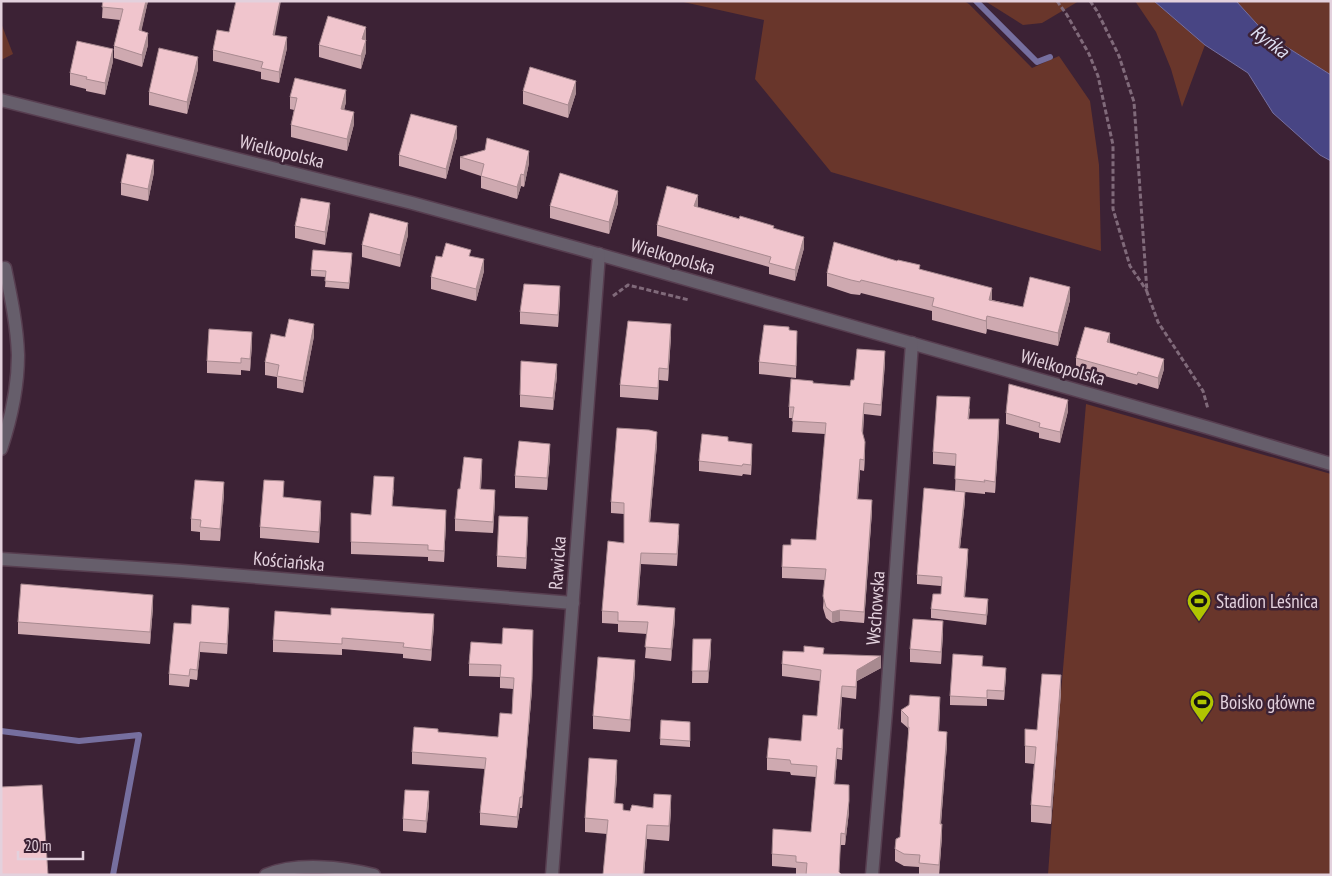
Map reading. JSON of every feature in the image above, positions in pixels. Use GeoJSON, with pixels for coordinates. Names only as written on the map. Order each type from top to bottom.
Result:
{"type":"FeatureCollection","features":[{"type":"Feature","properties":{"kind":"street","name":"Wielkopolska"},"geometry":{"type":"LineString","coordinates":[[1,100],[412,203],[599,254],[1331,464]]}},
{"type":"Feature","properties":{"kind":"street","name":"Rawicka"},"geometry":{"type":"LineString","coordinates":[[552,875],[599,254]]}},
{"type":"Feature","properties":{"kind":"street"},"geometry":{"type":"LineString","coordinates":[[1,449],[9,425],[15,394],[18,355],[13,309],[5,268]]}},
{"type":"Feature","properties":{"kind":"street","name":"Wschowska"},"geometry":{"type":"LineString","coordinates":[[872,875],[886,711],[912,343]]}},
{"type":"Feature","properties":{"kind":"street","name":"Kościańska"},"geometry":{"type":"LineString","coordinates":[[1,559],[182,571],[573,603]]}},
{"type":"Feature","properties":{"kind":"street"},"geometry":{"type":"LineString","coordinates":[[266,875],[291,869],[336,868],[374,875]]}},
{"type":"Feature","properties":{"kind":"path"},"geometry":{"type":"LineString","coordinates":[[1057,1],[1089,54],[1098,76],[1113,145],[1113,209],[1130,266],[1147,292],[1158,322],[1202,391],[1208,409],[1206,427]]}},
{"type":"Feature","properties":{"kind":"path"},"geometry":{"type":"LineString","coordinates":[[1090,1],[1097,11],[1119,56],[1134,102],[1147,292]]}},
{"type":"Feature","properties":{"kind":"path"},"geometry":{"type":"LineString","coordinates":[[609,299],[628,285],[641,288]]}},
{"type":"Feature","properties":{"kind":"shaded area"},"geometry":{"type":"Polygon","coordinates":[[[679,1],[964,1],[1032,68],[1059,56],[1090,101],[1099,165],[1101,251],[831,172],[755,79],[764,20],[679,1]]]}},
{"type":"Feature","properties":{"kind":"shaded area"},"geometry":{"type":"Polygon","coordinates":[[[985,1],[1079,1],[1042,23],[1023,25],[985,1]]]}},
{"type":"Feature","properties":{"kind":"shaded area"},"geometry":{"type":"Polygon","coordinates":[[[1135,1],[1154,1],[1205,45],[1182,107],[1171,69],[1156,32],[1135,1]]]}},
{"type":"Feature","properties":{"kind":"shaded area"},"geometry":{"type":"Polygon","coordinates":[[[1236,1],[1331,1],[1331,75],[1266,34],[1236,1]]]}},
{"type":"Feature","properties":{"kind":"shaded area"},"geometry":{"type":"Polygon","coordinates":[[[1,23],[13,54],[1,60],[1,23]]]}},
{"type":"Feature","properties":{"kind":"shaded area","name":"Stadion Leśnica"},"geometry":{"type":"Polygon","coordinates":[[[1086,404],[1331,474],[1331,875],[1048,875],[1061,692],[1086,404]]]}},
{"type":"Feature","properties":{"kind":"water"},"geometry":{"type":"Polygon","coordinates":[[[1154,1],[1236,1],[1266,34],[1331,75],[1331,161],[1320,155],[1273,113],[1248,73],[1205,45],[1154,1]]]}},
{"type":"Feature","properties":{"kind":"building"},"geometry":{"type":"Polygon","coordinates":[[[103,1],[146,1],[139,30],[148,33],[142,55],[114,46],[123,9],[102,7],[103,1]]]}},
{"type":"Feature","properties":{"kind":"building"},"geometry":{"type":"Polygon","coordinates":[[[236,1],[280,1],[273,35],[287,37],[279,72],[261,68],[263,62],[213,50],[217,30],[229,32],[236,1]]]}},
{"type":"Feature","properties":{"kind":"building"},"geometry":{"type":"Polygon","coordinates":[[[328,16],[366,27],[362,39],[366,40],[361,56],[319,45],[328,16]]]}},
{"type":"Feature","properties":{"kind":"building"},"geometry":{"type":"Polygon","coordinates":[[[77,41],[113,49],[105,83],[70,73],[77,41]]]}},
{"type":"Feature","properties":{"kind":"building"},"geometry":{"type":"Polygon","coordinates":[[[159,48],[198,57],[187,102],[149,92],[159,48]]]}},
{"type":"Feature","properties":{"kind":"building"},"geometry":{"type":"Polygon","coordinates":[[[530,67],[576,81],[568,105],[523,91],[530,67]]]}},
{"type":"Feature","properties":{"kind":"building"},"geometry":{"type":"Polygon","coordinates":[[[295,78],[346,90],[341,109],[354,112],[347,139],[291,125],[297,98],[290,97],[295,78]]]}},
{"type":"Feature","properties":{"kind":"building"},"geometry":{"type":"Polygon","coordinates":[[[411,114],[457,126],[446,169],[399,155],[411,114]]]}},
{"type":"Feature","properties":{"kind":"building"},"geometry":{"type":"Polygon","coordinates":[[[487,138],[529,151],[524,175],[521,174],[517,187],[481,176],[484,164],[460,157],[485,150],[487,138]]]}},
{"type":"Feature","properties":{"kind":"building"},"geometry":{"type":"Polygon","coordinates":[[[127,154],[154,160],[148,189],[121,183],[127,154]]]}},
{"type":"Feature","properties":{"kind":"building"},"geometry":{"type":"Polygon","coordinates":[[[560,173],[618,191],[609,222],[550,206],[560,173]]]}},
{"type":"Feature","properties":{"kind":"building"},"geometry":{"type":"Polygon","coordinates":[[[667,186],[698,195],[694,206],[739,219],[740,216],[804,237],[795,270],[769,263],[771,257],[657,225],[667,186]]]}},
{"type":"Feature","properties":{"kind":"building"},"geometry":{"type":"Polygon","coordinates":[[[301,198],[330,203],[325,232],[295,226],[301,198]]]}},
{"type":"Feature","properties":{"kind":"building"},"geometry":{"type":"Polygon","coordinates":[[[370,213],[408,223],[400,255],[362,245],[370,213]]]}},
{"type":"Feature","properties":{"kind":"building"},"geometry":{"type":"Polygon","coordinates":[[[834,242],[897,261],[920,265],[919,269],[992,288],[989,300],[1023,307],[1030,277],[1070,287],[1058,333],[987,316],[986,321],[932,306],[934,298],[827,273],[834,242]]]}},
{"type":"Feature","properties":{"kind":"building"},"geometry":{"type":"Polygon","coordinates":[[[446,243],[471,250],[469,256],[484,259],[476,289],[431,277],[436,256],[442,257],[446,243]]]}},
{"type":"Feature","properties":{"kind":"building"},"geometry":{"type":"Polygon","coordinates":[[[313,250],[352,253],[349,283],[325,281],[326,271],[311,270],[313,250]]]}},
{"type":"Feature","properties":{"kind":"building"},"geometry":{"type":"Polygon","coordinates":[[[524,284],[560,286],[558,315],[520,312],[524,284]]]}},
{"type":"Feature","properties":{"kind":"building"},"geometry":{"type":"Polygon","coordinates":[[[289,319],[314,324],[303,381],[277,376],[279,365],[265,362],[271,334],[285,337],[289,319]]]}},
{"type":"Feature","properties":{"kind":"building"},"geometry":{"type":"Polygon","coordinates":[[[628,321],[671,324],[668,369],[659,368],[658,388],[620,385],[628,321]]]}},
{"type":"Feature","properties":{"kind":"building"},"geometry":{"type":"Polygon","coordinates":[[[764,325],[789,327],[789,330],[797,331],[796,366],[759,362],[764,325]]]}},
{"type":"Feature","properties":{"kind":"building"},"geometry":{"type":"Polygon","coordinates":[[[1085,327],[1110,333],[1107,342],[1164,359],[1158,378],[1138,372],[1137,375],[1076,358],[1085,327]]]}},
{"type":"Feature","properties":{"kind":"building"},"geometry":{"type":"Polygon","coordinates":[[[209,329],[252,332],[250,359],[241,358],[241,363],[207,361],[209,329]]]}},
{"type":"Feature","properties":{"kind":"building"},"geometry":{"type":"Polygon","coordinates":[[[857,349],[885,351],[881,405],[864,403],[862,431],[865,442],[864,460],[860,459],[857,499],[872,500],[864,612],[840,610],[832,612],[826,607],[823,596],[826,569],[782,567],[783,545],[791,545],[791,539],[816,540],[826,423],[792,421],[794,407],[789,407],[791,379],[850,386],[851,380],[854,380],[857,349]]]}},
{"type":"Feature","properties":{"kind":"building"},"geometry":{"type":"Polygon","coordinates":[[[521,361],[557,364],[553,398],[520,395],[521,361]]]}},
{"type":"Feature","properties":{"kind":"building"},"geometry":{"type":"Polygon","coordinates":[[[1009,384],[1068,400],[1060,432],[1039,427],[1040,423],[1006,413],[1009,384]]]}},
{"type":"Feature","properties":{"kind":"building"},"geometry":{"type":"Polygon","coordinates":[[[937,396],[970,397],[968,419],[999,419],[995,482],[955,479],[956,454],[933,452],[937,396]]]}},
{"type":"Feature","properties":{"kind":"building"},"geometry":{"type":"Polygon","coordinates":[[[617,428],[657,432],[649,522],[679,524],[677,554],[641,553],[637,605],[675,608],[671,649],[645,647],[648,622],[618,621],[618,612],[602,611],[608,541],[624,543],[624,503],[611,502],[617,428]]]}},
{"type":"Feature","properties":{"kind":"building"},"geometry":{"type":"Polygon","coordinates":[[[702,434],[728,437],[728,441],[752,444],[751,465],[743,464],[742,466],[699,461],[702,434]]]}},
{"type":"Feature","properties":{"kind":"building"},"geometry":{"type":"Polygon","coordinates":[[[519,441],[550,444],[547,478],[515,476],[519,441]]]}},
{"type":"Feature","properties":{"kind":"building"},"geometry":{"type":"Polygon","coordinates":[[[464,457],[482,459],[480,489],[495,490],[493,522],[455,519],[464,457]]]}},
{"type":"Feature","properties":{"kind":"building"},"geometry":{"type":"Polygon","coordinates":[[[374,476],[394,477],[392,506],[446,510],[444,551],[428,550],[428,545],[351,542],[351,513],[371,515],[374,476]]]}},
{"type":"Feature","properties":{"kind":"building"},"geometry":{"type":"Polygon","coordinates":[[[195,480],[224,482],[220,529],[200,527],[201,520],[191,519],[195,480]]]}},
{"type":"Feature","properties":{"kind":"building"},"geometry":{"type":"Polygon","coordinates":[[[264,480],[284,481],[283,497],[321,501],[319,532],[260,527],[264,480]]]}},
{"type":"Feature","properties":{"kind":"building"},"geometry":{"type":"Polygon","coordinates":[[[924,488],[965,492],[959,548],[968,549],[964,597],[988,599],[986,615],[931,609],[933,594],[941,594],[942,577],[917,575],[924,488]]]}},
{"type":"Feature","properties":{"kind":"building"},"geometry":{"type":"Polygon","coordinates":[[[499,516],[528,517],[526,558],[497,556],[499,516]]]}},
{"type":"Feature","properties":{"kind":"building"},"geometry":{"type":"Polygon","coordinates":[[[21,584],[153,595],[150,632],[18,622],[21,584]]]}},
{"type":"Feature","properties":{"kind":"building"},"geometry":{"type":"Polygon","coordinates":[[[192,605],[229,608],[227,644],[200,642],[197,670],[190,669],[189,676],[169,674],[174,623],[191,624],[192,605]]]}},
{"type":"Feature","properties":{"kind":"building"},"geometry":{"type":"Polygon","coordinates":[[[331,608],[434,614],[431,650],[403,647],[404,643],[342,638],[342,644],[273,640],[275,611],[331,615],[331,608]]]}},
{"type":"Feature","properties":{"kind":"building"},"geometry":{"type":"Polygon","coordinates":[[[913,619],[943,621],[941,652],[910,649],[913,619]]]}},
{"type":"Feature","properties":{"kind":"building"},"geometry":{"type":"Polygon","coordinates":[[[503,628],[533,630],[532,679],[526,758],[522,797],[520,797],[517,817],[480,813],[486,758],[412,752],[414,727],[438,729],[438,732],[498,737],[500,713],[512,714],[514,678],[500,677],[501,665],[469,664],[471,642],[502,644],[503,628]]]}},
{"type":"Feature","properties":{"kind":"building"},"geometry":{"type":"Polygon","coordinates":[[[693,639],[711,639],[708,671],[692,671],[693,639]]]}},
{"type":"Feature","properties":{"kind":"building"},"geometry":{"type":"Polygon","coordinates":[[[804,646],[824,648],[823,654],[881,656],[857,670],[856,687],[842,686],[838,729],[843,729],[842,749],[837,748],[834,784],[849,785],[845,834],[841,833],[839,872],[842,875],[806,875],[807,863],[796,862],[796,856],[772,854],[773,829],[811,832],[817,766],[791,764],[790,760],[767,758],[769,738],[801,741],[803,715],[817,716],[821,670],[782,664],[783,651],[804,652],[804,646]]]}},
{"type":"Feature","properties":{"kind":"building"},"geometry":{"type":"Polygon","coordinates":[[[953,654],[983,656],[982,666],[1006,668],[1004,691],[987,690],[987,698],[950,696],[953,654]]]}},
{"type":"Feature","properties":{"kind":"building"},"geometry":{"type":"Polygon","coordinates":[[[598,657],[635,660],[630,720],[593,716],[598,657]]]}},
{"type":"Feature","properties":{"kind":"building"},"geometry":{"type":"Polygon","coordinates":[[[1042,674],[1061,675],[1051,807],[1031,805],[1036,747],[1025,746],[1025,729],[1037,730],[1042,674]]]}},
{"type":"Feature","properties":{"kind":"building"},"geometry":{"type":"Polygon","coordinates":[[[910,695],[940,697],[938,731],[947,732],[939,865],[919,863],[920,855],[904,854],[895,849],[896,839],[900,837],[909,727],[908,717],[901,710],[909,705],[910,695]]]}},
{"type":"Feature","properties":{"kind":"building"},"geometry":{"type":"Polygon","coordinates":[[[661,720],[690,722],[690,741],[660,739],[661,720]]]}},
{"type":"Feature","properties":{"kind":"building"},"geometry":{"type":"Polygon","coordinates":[[[589,758],[617,760],[614,803],[623,804],[623,810],[630,811],[632,805],[653,808],[654,794],[671,795],[669,826],[647,825],[643,875],[603,875],[608,820],[585,818],[589,758]]]}},
{"type":"Feature","properties":{"kind":"building"},"geometry":{"type":"Polygon","coordinates":[[[42,785],[48,875],[1,875],[1,787],[42,785]]]}},
{"type":"Feature","properties":{"kind":"building"},"geometry":{"type":"Polygon","coordinates":[[[405,790],[429,791],[426,821],[403,819],[405,790]]]}},
{"type":"Feature","properties":{"kind":"waterway","name":"Ryńka"},"geometry":{"type":"LineString","coordinates":[[976,1],[1037,62],[1050,57]]}},
{"type":"Feature","properties":{"kind":"waterway"},"geometry":{"type":"LineString","coordinates":[[1,731],[79,741],[139,735],[113,875]]}},
{"type":"Feature","properties":{"kind":"place","name":"Stadion Leśnica"},"geometry":{"type":"Point","coordinates":[1199,622]}},
{"type":"Feature","properties":{"kind":"place","name":"Boisko główne"},"geometry":{"type":"Point","coordinates":[1202,723]}}]}
